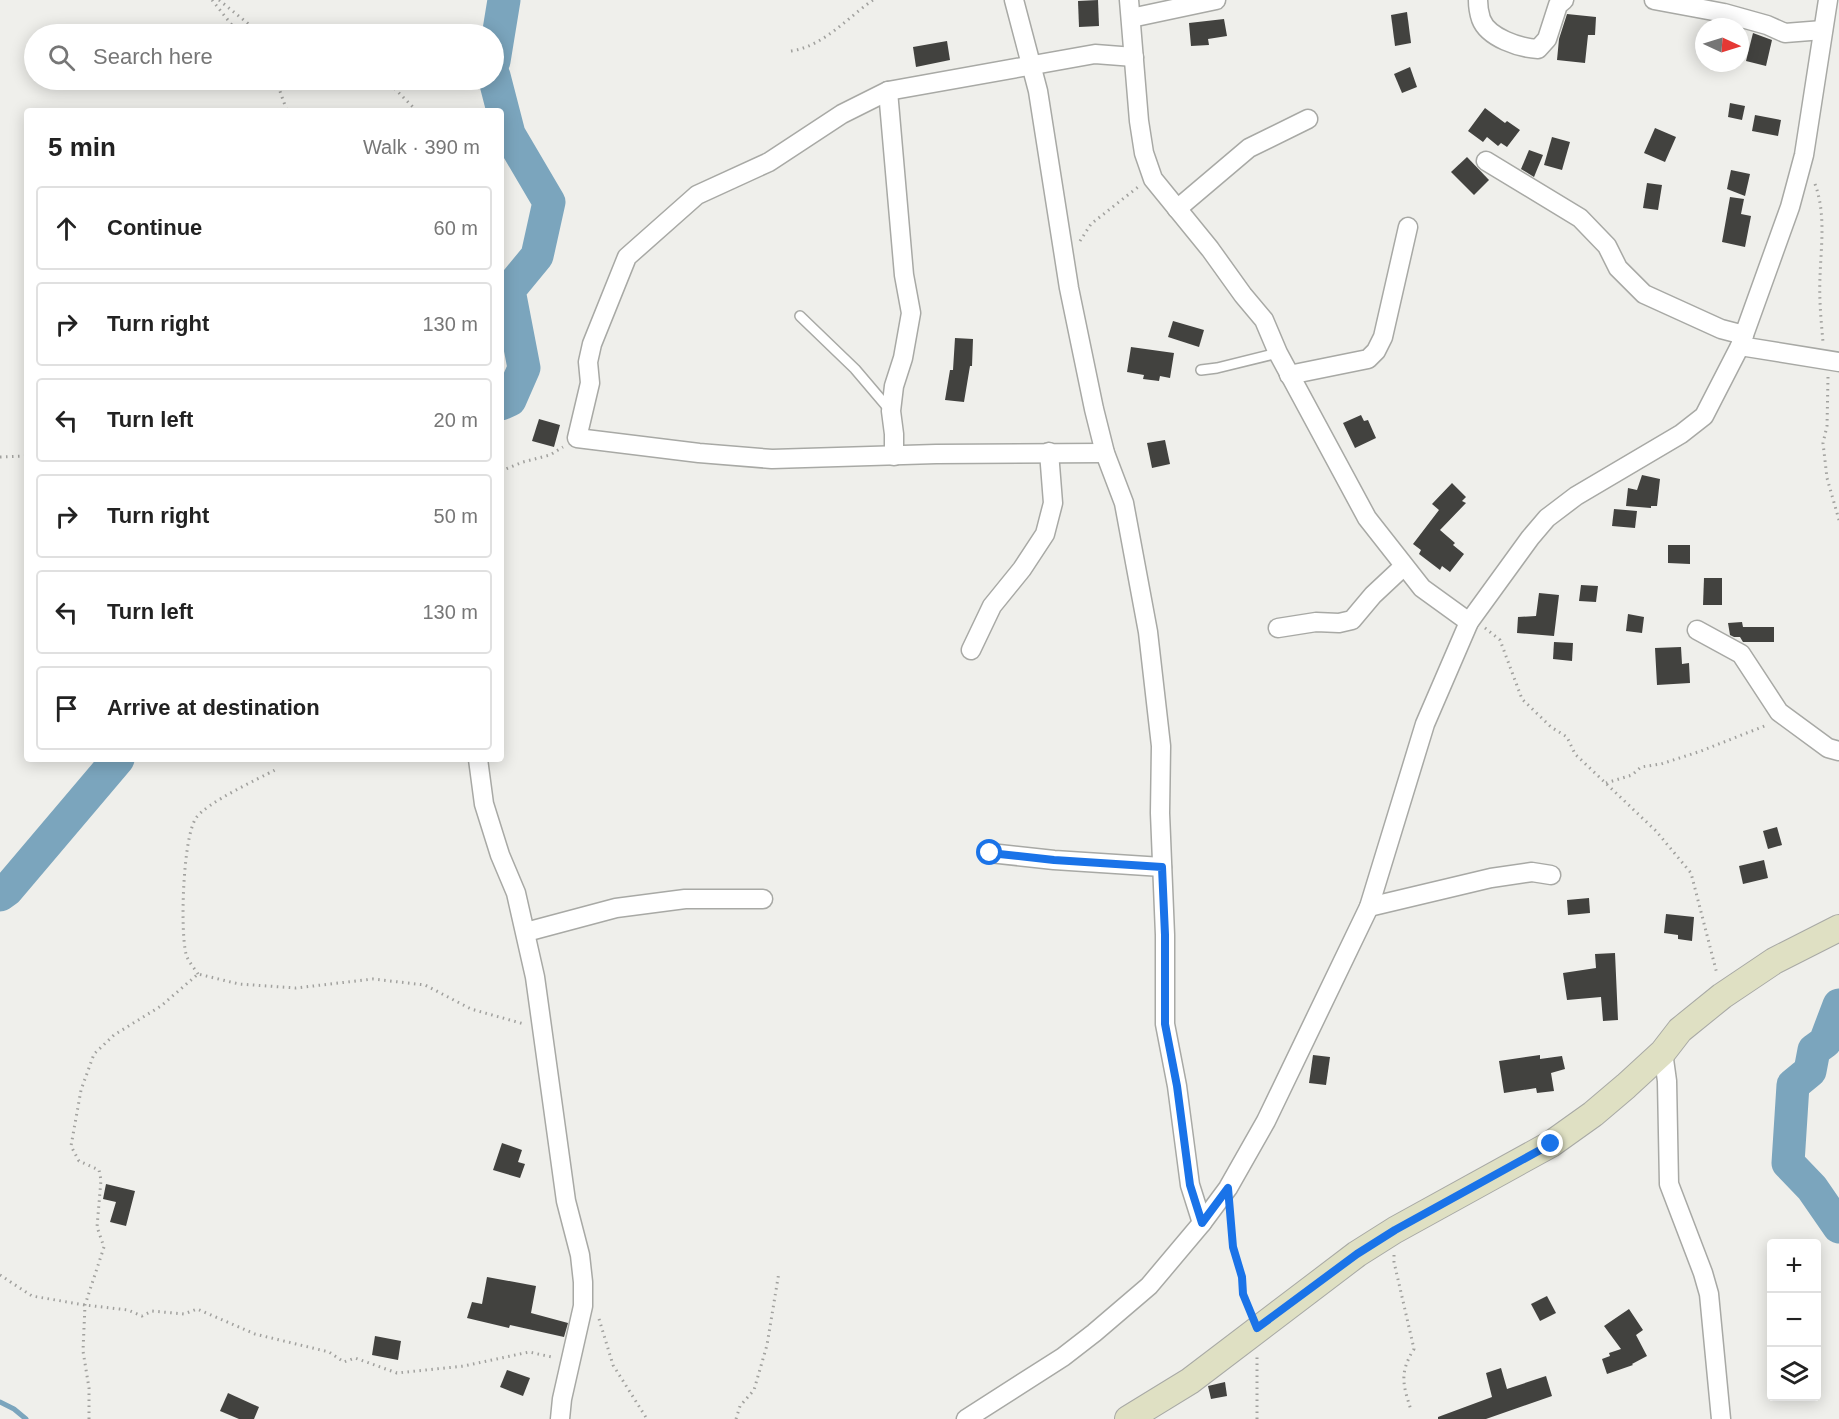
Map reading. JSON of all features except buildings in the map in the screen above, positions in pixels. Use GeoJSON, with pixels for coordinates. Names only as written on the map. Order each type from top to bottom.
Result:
{"type":"FeatureCollection","features":[{"type":"Feature","properties":{"kind":"street"},"geometry":{"type":"LineString","coordinates":[[1014,0],[1038,91],[1066,264],[1091,398],[1105,453],[1124,503],[1148,632],[1161,746],[1165,1024],[1177,1086],[1190,1185],[1202,1223]]}},
{"type":"Feature","properties":{"kind":"street"},"geometry":{"type":"LineString","coordinates":[[1216,0],[1130,9],[1139,121],[1144,153],[1153,179],[1264,320],[1289,375],[1367,518],[1422,588],[1469,622]]}},
{"type":"Feature","properties":{"kind":"street"},"geometry":{"type":"LineString","coordinates":[[1478,0],[1481,21],[1493,33],[1527,48],[1538,49],[1547,39],[1558,5],[1564,0]]}},
{"type":"Feature","properties":{"kind":"street"},"geometry":{"type":"LineString","coordinates":[[1654,0],[1724,13],[1767,25],[1785,33],[1823,30]]}},
{"type":"Feature","properties":{"kind":"street"},"geometry":{"type":"LineString","coordinates":[[966,1419],[1064,1357],[1149,1286],[1228,1188],[1266,1121],[1369,908],[1425,724],[1469,622],[1547,518],[1576,496],[1681,434],[1704,416],[1742,341],[1790,207],[1804,154],[1828,0]]}},
{"type":"Feature","properties":{"kind":"street"},"geometry":{"type":"LineString","coordinates":[[1105,453],[1049,452],[772,459],[699,453],[578,438],[590,383],[588,362],[592,344],[627,257],[697,195],[769,162],[842,114],[888,91],[1095,54],[1134,57]]}},
{"type":"Feature","properties":{"kind":"street"},"geometry":{"type":"LineString","coordinates":[[888,91],[904,275],[910,313],[903,358],[894,386],[891,411],[894,456]]}},
{"type":"Feature","properties":{"kind":"street"},"geometry":{"type":"LineString","coordinates":[[1177,209],[1249,148],[1308,119]]}},
{"type":"Feature","properties":{"kind":"street"},"geometry":{"type":"LineString","coordinates":[[1486,161],[1580,218],[1607,246],[1618,268],[1644,294],[1721,328],[1742,341],[1834,362]]}},
{"type":"Feature","properties":{"kind":"street"},"geometry":{"type":"LineString","coordinates":[[1289,375],[1368,359],[1376,351],[1383,337],[1408,227]]}},
{"type":"Feature","properties":{"kind":"street"},"geometry":{"type":"LineString","coordinates":[[971,650],[992,606],[1022,570],[1045,534],[1053,503],[1049,452]]}},
{"type":"Feature","properties":{"kind":"street"},"geometry":{"type":"LineString","coordinates":[[1278,628],[1316,622],[1339,623],[1353,620],[1373,595],[1404,566]]}},
{"type":"Feature","properties":{"kind":"street"},"geometry":{"type":"LineString","coordinates":[[1697,630],[1741,654],[1779,712],[1828,748],[1839,751]]}},
{"type":"Feature","properties":{"kind":"street"},"geometry":{"type":"LineString","coordinates":[[478,762],[484,804],[500,855],[516,893],[526,932],[540,1005],[566,1201],[580,1255],[583,1306],[562,1399],[560,1419]]}},
{"type":"Feature","properties":{"kind":"street"},"geometry":{"type":"LineString","coordinates":[[990,853],[1162,867]]}},
{"type":"Feature","properties":{"kind":"street"},"geometry":{"type":"LineString","coordinates":[[1369,908],[1491,878],[1532,872],[1551,875]]}},
{"type":"Feature","properties":{"kind":"street"},"geometry":{"type":"LineString","coordinates":[[526,932],[627,906],[685,899],[763,899]]}},
{"type":"Feature","properties":{"kind":"street"},"geometry":{"type":"LineString","coordinates":[[1128,1419],[1190,1381],[1357,1254],[1395,1230],[1551,1144],[1593,1114],[1663,1052],[1680,1030],[1722,996],[1774,961],[1839,928]]}},
{"type":"Feature","properties":{"kind":"street"},"geometry":{"type":"LineString","coordinates":[[1663,1052],[1667,1081],[1669,1184],[1709,1294],[1721,1419]]}},
{"type":"Feature","properties":{"kind":"lane"},"geometry":{"type":"LineString","coordinates":[[800,316],[855,369],[891,411]]}},
{"type":"Feature","properties":{"kind":"lane"},"geometry":{"type":"LineString","coordinates":[[1201,370],[1278,353]]}},
{"type":"Feature","properties":{"kind":"path"},"geometry":{"type":"LineString","coordinates":[[212,0],[231,24]]}},
{"type":"Feature","properties":{"kind":"path"},"geometry":{"type":"LineString","coordinates":[[219,0],[249,24]]}},
{"type":"Feature","properties":{"kind":"path"},"geometry":{"type":"LineString","coordinates":[[791,51],[804,49],[835,30],[873,0]]}},
{"type":"Feature","properties":{"kind":"path"},"geometry":{"type":"LineString","coordinates":[[280,90],[286,108]]}},
{"type":"Feature","properties":{"kind":"path"},"geometry":{"type":"LineString","coordinates":[[396,90],[414,108]]}},
{"type":"Feature","properties":{"kind":"path"},"geometry":{"type":"LineString","coordinates":[[1804,154],[1820,198],[1823,347],[1834,362],[1823,443],[1827,478],[1839,520]]}},
{"type":"Feature","properties":{"kind":"path"},"geometry":{"type":"LineString","coordinates":[[1066,264],[1091,224],[1131,190],[1153,179]]}},
{"type":"Feature","properties":{"kind":"path"},"geometry":{"type":"LineString","coordinates":[[504,470],[550,455],[578,438]]}},
{"type":"Feature","properties":{"kind":"path"},"geometry":{"type":"LineString","coordinates":[[0,457],[24,456]]}},
{"type":"Feature","properties":{"kind":"path"},"geometry":{"type":"LineString","coordinates":[[1469,622],[1481,625],[1500,640],[1522,699],[1551,727],[1567,737],[1575,754],[1656,831],[1691,873],[1722,996]]}},
{"type":"Feature","properties":{"kind":"path"},"geometry":{"type":"LineString","coordinates":[[1606,783],[1632,775],[1641,767],[1661,764],[1701,751],[1788,718]]}},
{"type":"Feature","properties":{"kind":"path"},"geometry":{"type":"LineString","coordinates":[[275,770],[197,815],[189,831],[184,876],[185,945],[187,957],[198,974],[239,984],[296,988],[373,980],[425,985],[471,1009],[505,1017],[543,1031]]}},
{"type":"Feature","properties":{"kind":"path"},"geometry":{"type":"LineString","coordinates":[[89,1419],[89,1388],[83,1351],[86,1305],[104,1247],[97,1227],[101,1180],[99,1170],[79,1161],[71,1146],[81,1090],[94,1054],[114,1035],[161,1006],[198,974]]}},
{"type":"Feature","properties":{"kind":"path"},"geometry":{"type":"LineString","coordinates":[[1228,1188],[1233,1247],[1242,1277],[1243,1294],[1257,1328],[1257,1419]]}},
{"type":"Feature","properties":{"kind":"path"},"geometry":{"type":"LineString","coordinates":[[1395,1230],[1394,1262],[1414,1349],[1405,1364],[1403,1384],[1411,1410]]}},
{"type":"Feature","properties":{"kind":"path"},"geometry":{"type":"LineString","coordinates":[[736,1419],[740,1406],[754,1390],[767,1345],[779,1272]]}},
{"type":"Feature","properties":{"kind":"path"},"geometry":{"type":"LineString","coordinates":[[0,1275],[32,1296],[128,1310],[142,1316],[152,1311],[184,1314],[197,1309],[255,1334],[329,1352],[344,1362],[355,1358],[397,1373],[464,1366],[529,1352],[572,1361]]}},
{"type":"Feature","properties":{"kind":"path"},"geometry":{"type":"LineString","coordinates":[[583,1306],[598,1315],[613,1365],[647,1419]]}},
{"type":"Feature","properties":{"kind":"waterway"},"geometry":{"type":"LineString","coordinates":[[500,24],[504,0]]}},
{"type":"Feature","properties":{"kind":"waterway"},"geometry":{"type":"LineString","coordinates":[[498,90],[502,108]]}},
{"type":"Feature","properties":{"kind":"waterway"},"geometry":{"type":"LineString","coordinates":[[504,115],[509,134],[549,202],[537,256],[509,290],[524,368],[510,400],[504,403]]}},
{"type":"Feature","properties":{"kind":"waterway"},"geometry":{"type":"LineString","coordinates":[[0,895],[7,890],[115,762]]}},
{"type":"Feature","properties":{"kind":"waterway"},"geometry":{"type":"LineString","coordinates":[[1839,1005],[1825,1042],[1814,1050],[1810,1071],[1793,1085],[1788,1163],[1812,1188],[1839,1227]]}},
{"type":"Feature","properties":{"kind":"waterway"},"geometry":{"type":"LineString","coordinates":[[0,1402],[14,1409],[26,1419]]}},
{"type":"Feature","properties":{"kind":"route"},"geometry":{"type":"LineString","coordinates":[[990,853],[1162,867],[1164,975],[1167,1008],[1165,1024],[1177,1086],[1190,1185],[1202,1223],[1228,1188],[1233,1247],[1242,1277],[1243,1294],[1257,1328],[1357,1254],[1395,1230],[1551,1144]]}}]}
